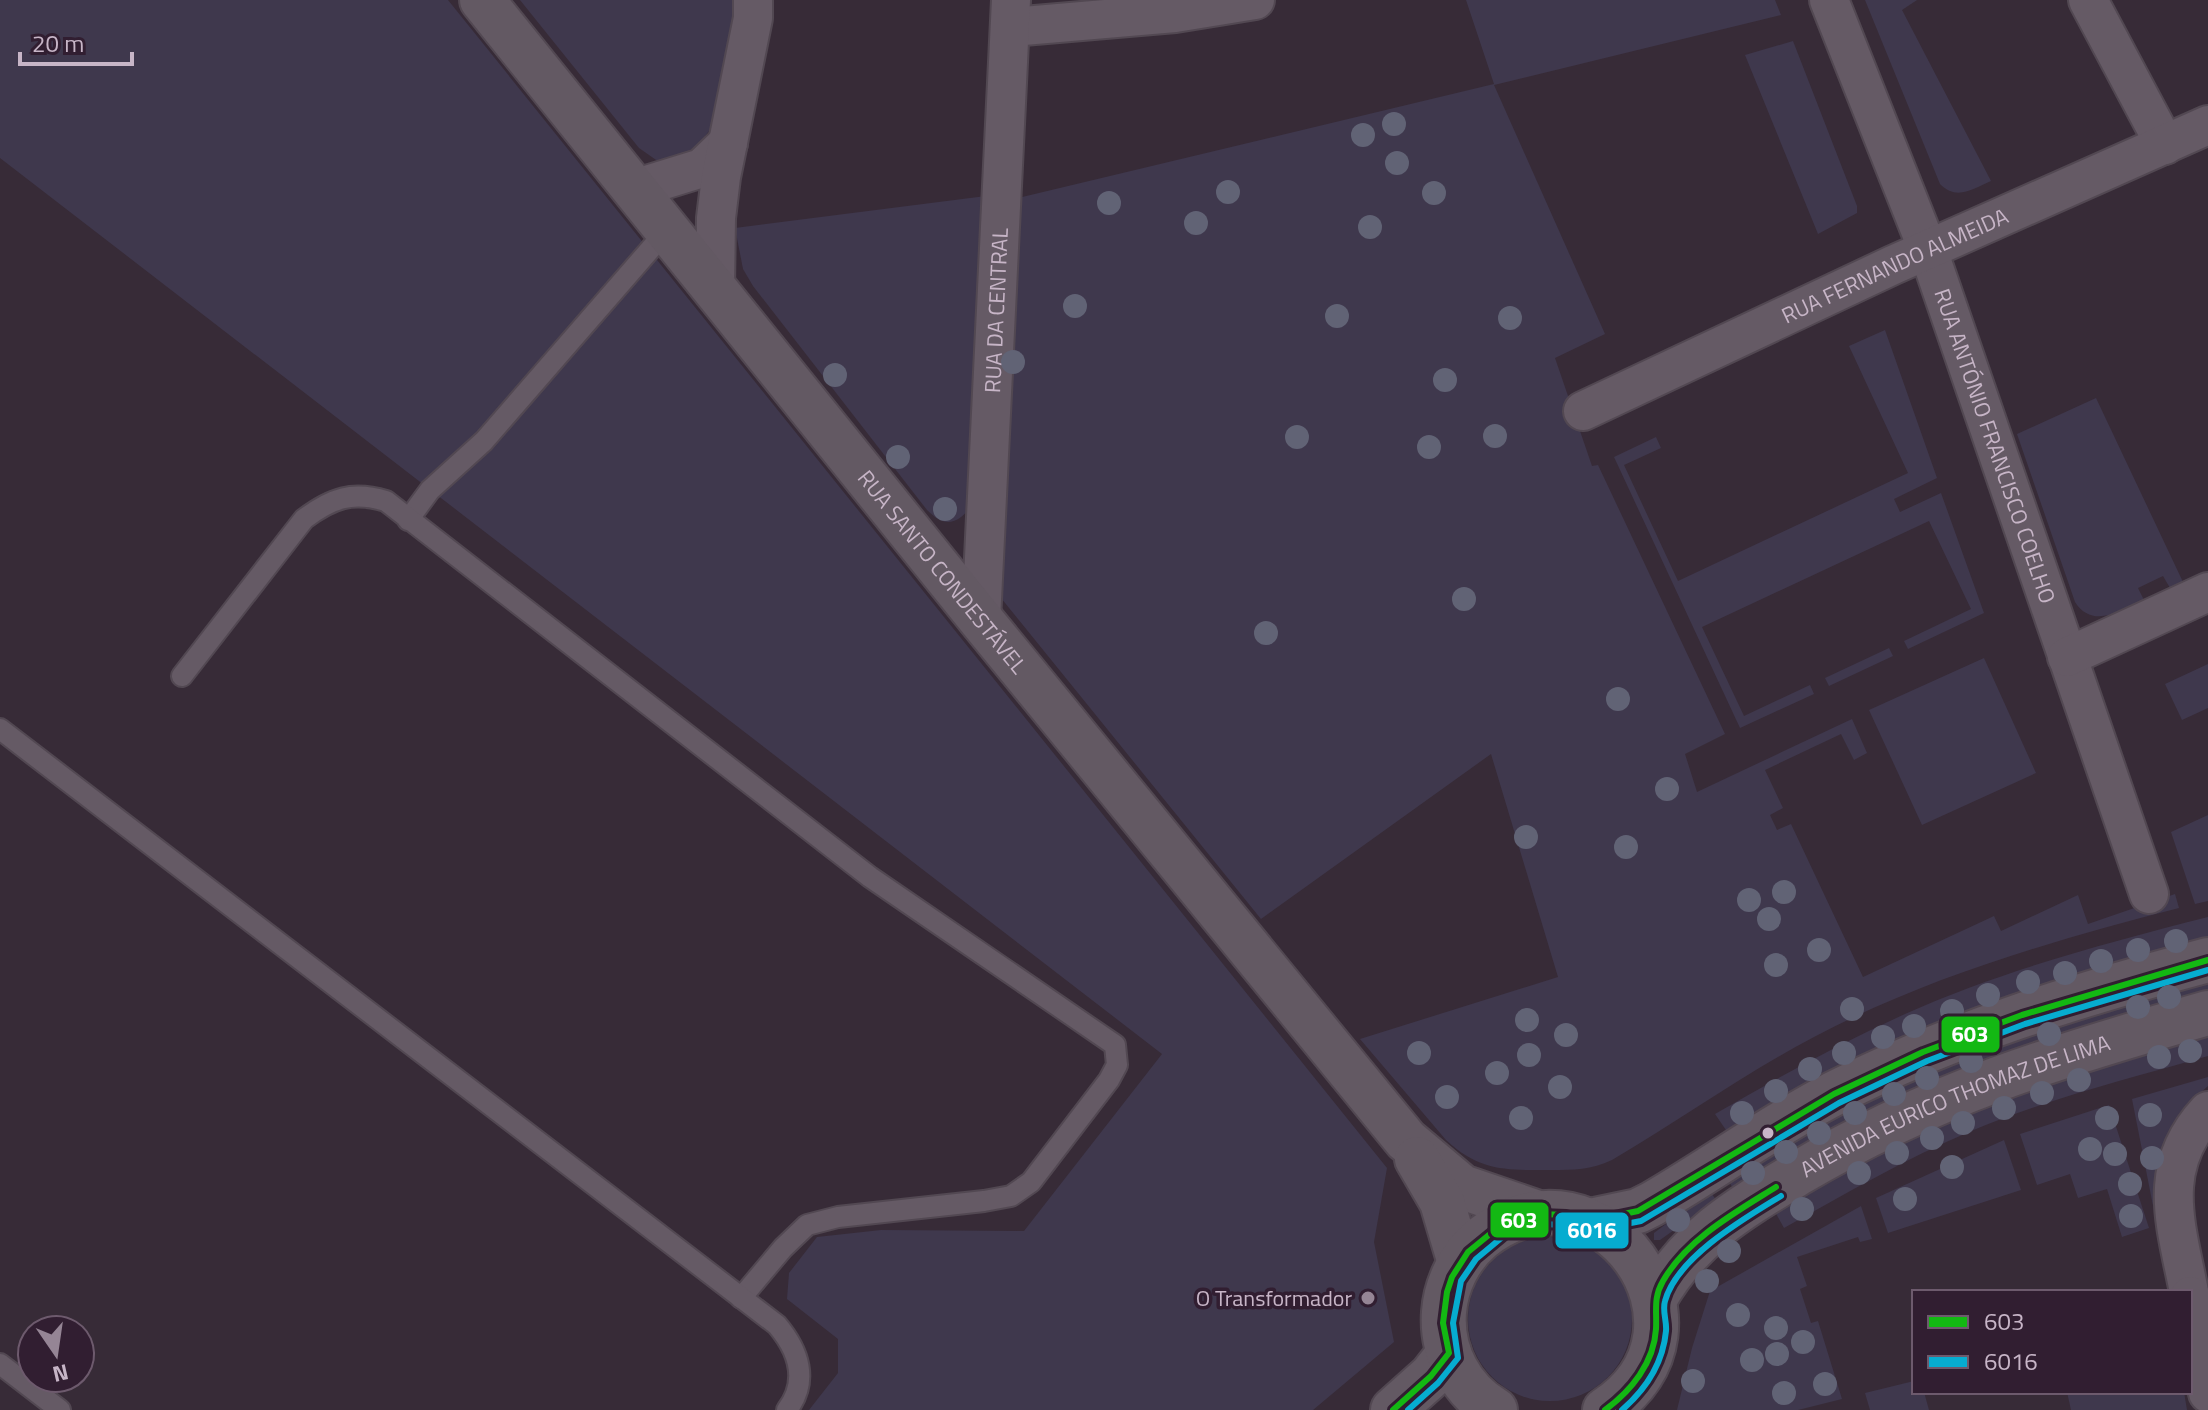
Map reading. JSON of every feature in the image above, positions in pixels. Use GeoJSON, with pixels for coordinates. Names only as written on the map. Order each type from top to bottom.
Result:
{"type":"FeatureCollection","features":[{"type":"Feature","properties":{"kind":"main road","name":"RUA SANTO CONDESTÁVEL"},"geometry":{"type":"LineString","coordinates":[[482,0],[981,620],[1406,1140],[1442,1202],[1460,1263]]}},
{"type":"Feature","properties":{"kind":"main road"},"geometry":{"type":"LineString","coordinates":[[1590,1221],[1638,1211],[1652,1204],[1834,1094],[1923,1052],[2022,1015],[2208,960]]}},
{"type":"Feature","properties":{"kind":"main road","name":"AVENIDA EURICO THOMAZ DE LIMA"},"geometry":{"type":"LineString","coordinates":[[1654,1300],[1670,1272],[1701,1239],[1735,1213],[1824,1158],[1908,1115],[2005,1075],[2208,1013]]}},
{"type":"Feature","properties":{"kind":"main road","name":"RUA SANTO CONDESTÁVEL"},"geometry":{"type":"LineString","coordinates":[[1406,1140],[1462,1187],[1541,1214]]}},
{"type":"Feature","properties":{"kind":"main road"},"geometry":{"type":"LineString","coordinates":[[1486,1408],[1458,1373],[1449,1353],[1445,1338],[1447,1292],[1460,1263],[1478,1242],[1501,1225],[1541,1214],[1566,1215],[1590,1221],[1613,1234],[1632,1253],[1646,1275],[1654,1300],[1656,1322],[1653,1345],[1628,1402]]}},
{"type":"Feature","properties":{"kind":"main road"},"geometry":{"type":"LineString","coordinates":[[1393,1410],[1431,1376],[1449,1353]]}},
{"type":"Feature","properties":{"kind":"street"},"geometry":{"type":"LineString","coordinates":[[715,289],[716,218],[753,18],[753,0]]}},
{"type":"Feature","properties":{"kind":"street"},"geometry":{"type":"LineString","coordinates":[[1011,14],[1175,13],[1255,0]]}},
{"type":"Feature","properties":{"kind":"street","name":"RUA ANTÓNIO FRANCISCO COELHO"},"geometry":{"type":"LineString","coordinates":[[1829,0],[1928,250],[2149,894]]}},
{"type":"Feature","properties":{"kind":"street"},"geometry":{"type":"LineString","coordinates":[[2088,0],[2165,145]]}},
{"type":"Feature","properties":{"kind":"street","name":"RUA DA CENTRAL"},"geometry":{"type":"LineString","coordinates":[[981,620],[1011,14]]}},
{"type":"Feature","properties":{"kind":"street","name":"RUA FERNANDO ALMEIDA"},"geometry":{"type":"LineString","coordinates":[[1583,411],[1928,250],[2208,125]]}},
{"type":"Feature","properties":{"kind":"street"},"geometry":{"type":"LineString","coordinates":[[634,189],[702,168],[728,143]]}},
{"type":"Feature","properties":{"kind":"street"},"geometry":{"type":"LineString","coordinates":[[2067,657],[2208,592]]}},
{"type":"Feature","properties":{"kind":"street"},"geometry":{"type":"LineString","coordinates":[[2189,1290],[2172,1201],[2173,1176],[2188,1137],[2208,1111]]}},
{"type":"Feature","properties":{"kind":"street"},"geometry":{"type":"LineString","coordinates":[[2192,1305],[2208,1393]]}},
{"type":"Feature","properties":{"kind":"lane"},"geometry":{"type":"LineString","coordinates":[[408,520],[430,490],[484,441],[667,230]]}},
{"type":"Feature","properties":{"kind":"lane"},"geometry":{"type":"LineString","coordinates":[[182,676],[304,519],[318,509],[352,496],[366,495],[386,501],[870,877],[1115,1045],[1117,1065],[1109,1080],[1031,1182],[1011,1196],[838,1217],[807,1225],[741,1298]]}},
{"type":"Feature","properties":{"kind":"lane"},"geometry":{"type":"LineString","coordinates":[[0,729],[777,1325],[793,1344],[800,1364],[800,1384],[787,1410]]}},
{"type":"Feature","properties":{"kind":"lane"},"geometry":{"type":"LineString","coordinates":[[0,1364],[60,1410]]}},
{"type":"Feature","properties":{"kind":"shaded area"},"geometry":{"type":"Polygon","coordinates":[[[0,0],[448,0],[1387,1168],[1374,1242],[1394,1342],[1313,1410],[809,1410],[838,1373],[838,1339],[787,1299],[789,1273],[817,1237],[881,1230],[1024,1231],[1162,1054],[0,158],[0,0]]]}},
{"type":"Feature","properties":{"kind":"shaded area"},"geometry":{"type":"Polygon","coordinates":[[[520,0],[740,0],[716,121],[692,149],[659,162],[639,148],[520,0]]]}},
{"type":"Feature","properties":{"kind":"shaded area"},"geometry":{"type":"Polygon","coordinates":[[[1466,0],[1775,0],[1781,15],[1494,85],[1605,334],[1555,358],[1592,466],[1598,465],[1725,734],[1685,754],[1697,792],[1852,719],[1867,753],[1854,760],[1841,734],[1765,770],[1783,808],[1770,815],[1777,830],[1791,824],[1863,977],[1994,916],[2001,931],[2078,895],[2088,924],[2175,894],[2179,908],[2039,947],[1901,996],[1788,1051],[1612,1160],[1575,1169],[1507,1169],[1471,1158],[1446,1140],[1360,1039],[1558,977],[1491,754],[1261,919],[1001,598],[1018,198],[1494,84],[1466,0]]]}},
{"type":"Feature","properties":{"kind":"shaded area"},"geometry":{"type":"Polygon","coordinates":[[[1865,0],[1917,0],[1902,10],[1991,181],[1959,193],[1940,184],[1865,0]]]}},
{"type":"Feature","properties":{"kind":"shaded area"},"geometry":{"type":"Polygon","coordinates":[[[1793,41],[1857,206],[1857,213],[1818,234],[1745,55],[1793,41]]]}},
{"type":"Feature","properties":{"kind":"shaded area"},"geometry":{"type":"Polygon","coordinates":[[[986,196],[972,506],[961,517],[945,522],[927,510],[753,286],[743,269],[735,228],[986,196]]]}},
{"type":"Feature","properties":{"kind":"shaded area"},"geometry":{"type":"Polygon","coordinates":[[[1885,330],[1937,478],[1894,499],[1900,512],[1941,493],[1984,613],[1908,649],[1904,641],[1971,609],[1929,521],[1702,627],[1744,716],[1810,685],[1814,694],[1740,728],[1614,457],[1656,437],[1661,448],[1624,465],[1678,581],[1908,473],[1849,346],[1885,330]]]}},
{"type":"Feature","properties":{"kind":"shaded area"},"geometry":{"type":"Polygon","coordinates":[[[2096,398],[2183,582],[2170,588],[2163,576],[2138,588],[2144,600],[2099,616],[2090,615],[2075,602],[2017,434],[2096,398]]]}},
{"type":"Feature","properties":{"kind":"shaded area"},"geometry":{"type":"Polygon","coordinates":[[[1889,648],[1893,656],[1829,686],[1825,678],[1889,648]]]}},
{"type":"Feature","properties":{"kind":"shaded area"},"geometry":{"type":"Polygon","coordinates":[[[1984,658],[2036,773],[1922,825],[1869,710],[1984,658]]]}},
{"type":"Feature","properties":{"kind":"shaded area"},"geometry":{"type":"Polygon","coordinates":[[[2208,664],[2208,708],[2182,720],[2165,684],[2208,664]]]}},
{"type":"Feature","properties":{"kind":"shaded area"},"geometry":{"type":"Polygon","coordinates":[[[2208,815],[2208,901],[2195,904],[2171,832],[2208,815]]]}},
{"type":"Feature","properties":{"kind":"shaded area"},"geometry":{"type":"Polygon","coordinates":[[[2208,917],[2208,938],[2055,980],[1942,1021],[1861,1060],[1728,1133],[1715,1114],[1832,1049],[1978,984],[2054,959],[2208,917]]]}},
{"type":"Feature","properties":{"kind":"shaded area"},"geometry":{"type":"Polygon","coordinates":[[[2208,981],[2208,992],[2056,1036],[1944,1076],[1864,1114],[1734,1190],[1728,1180],[1837,1118],[1949,1064],[2027,1034],[2208,981]]]}},
{"type":"Feature","properties":{"kind":"shaded area"},"geometry":{"type":"Polygon","coordinates":[[[2208,1033],[2208,1056],[1998,1120],[1898,1165],[1784,1228],[1774,1210],[1965,1111],[2208,1033]]]}},
{"type":"Feature","properties":{"kind":"shaded area"},"geometry":{"type":"Polygon","coordinates":[[[2208,1077],[2208,1086],[2181,1114],[2164,1146],[2156,1182],[2156,1221],[2132,1099],[2208,1077]]]}},
{"type":"Feature","properties":{"kind":"shaded area"},"geometry":{"type":"Polygon","coordinates":[[[2109,1105],[2149,1228],[2122,1237],[2107,1189],[2078,1198],[2070,1174],[2037,1185],[2020,1134],[2109,1105]]]}},
{"type":"Feature","properties":{"kind":"shaded area"},"geometry":{"type":"Polygon","coordinates":[[[2004,1140],[2021,1190],[1888,1233],[1876,1198],[2004,1140]]]}},
{"type":"Feature","properties":{"kind":"shaded area"},"geometry":{"type":"Polygon","coordinates":[[[1710,1191],[1716,1200],[1660,1240],[1654,1240],[1654,1233],[1710,1191]]]}},
{"type":"Feature","properties":{"kind":"shaded area"},"geometry":{"type":"Polygon","coordinates":[[[1861,1206],[1872,1239],[1860,1242],[1858,1237],[1797,1257],[1807,1286],[1800,1289],[1811,1323],[1818,1321],[1842,1399],[1798,1410],[1677,1410],[1710,1291],[1861,1206]]]}},
{"type":"Feature","properties":{"kind":"shaded area"},"geometry":{"type":"Polygon","coordinates":[[[1550,1237],[1581,1243],[1608,1261],[1626,1288],[1632,1319],[1626,1350],[1608,1377],[1581,1395],[1550,1401],[1519,1395],[1492,1377],[1474,1350],[1468,1319],[1474,1288],[1492,1261],[1519,1243],[1550,1237]]]}},
{"type":"Feature","properties":{"kind":"shaded area"},"geometry":{"type":"Polygon","coordinates":[[[1912,1381],[1912,1394],[1925,1394],[1929,1410],[1870,1410],[1865,1393],[1912,1381]]]}},
{"type":"Feature","properties":{"kind":"shaded area"},"geometry":{"type":"Polygon","coordinates":[[[2067,1394],[2184,1394],[2187,1410],[2071,1410],[2067,1394]]]}},
{"type":"Feature","properties":{"kind":"transit line","name":"603"},"geometry":{"type":"LineString","coordinates":[[1393,1410],[1431,1376],[1449,1353],[1443,1323],[1452,1277],[1468,1252],[1501,1225],[1541,1214],[1566,1215],[1590,1221],[1638,1211],[1834,1094],[1923,1052],[2022,1015],[2208,960]]}},
{"type":"Feature","properties":{"kind":"transit line","name":"6016"},"geometry":{"type":"LineString","coordinates":[[1408,1410],[1438,1383],[1458,1358],[1453,1323],[1461,1281],[1476,1259],[1506,1234],[1542,1224],[1590,1231],[1641,1221],[1839,1103],[1927,1061],[2025,1024],[2208,970]]}},
{"type":"Feature","properties":{"kind":"transit line","name":"603"},"geometry":{"type":"LineString","coordinates":[[1605,1410],[1624,1394],[1646,1365],[1654,1341],[1658,1293],[1673,1266],[1699,1239],[1776,1187]]}},
{"type":"Feature","properties":{"kind":"transit line","name":"6016"},"geometry":{"type":"LineString","coordinates":[[1622,1410],[1638,1394],[1657,1365],[1666,1331],[1665,1301],[1683,1269],[1714,1240],[1781,1196]]}},
{"type":"Feature","properties":{"kind":"place","name":"O Transformador"},"geometry":{"type":"Point","coordinates":[1368,1298]}}]}
